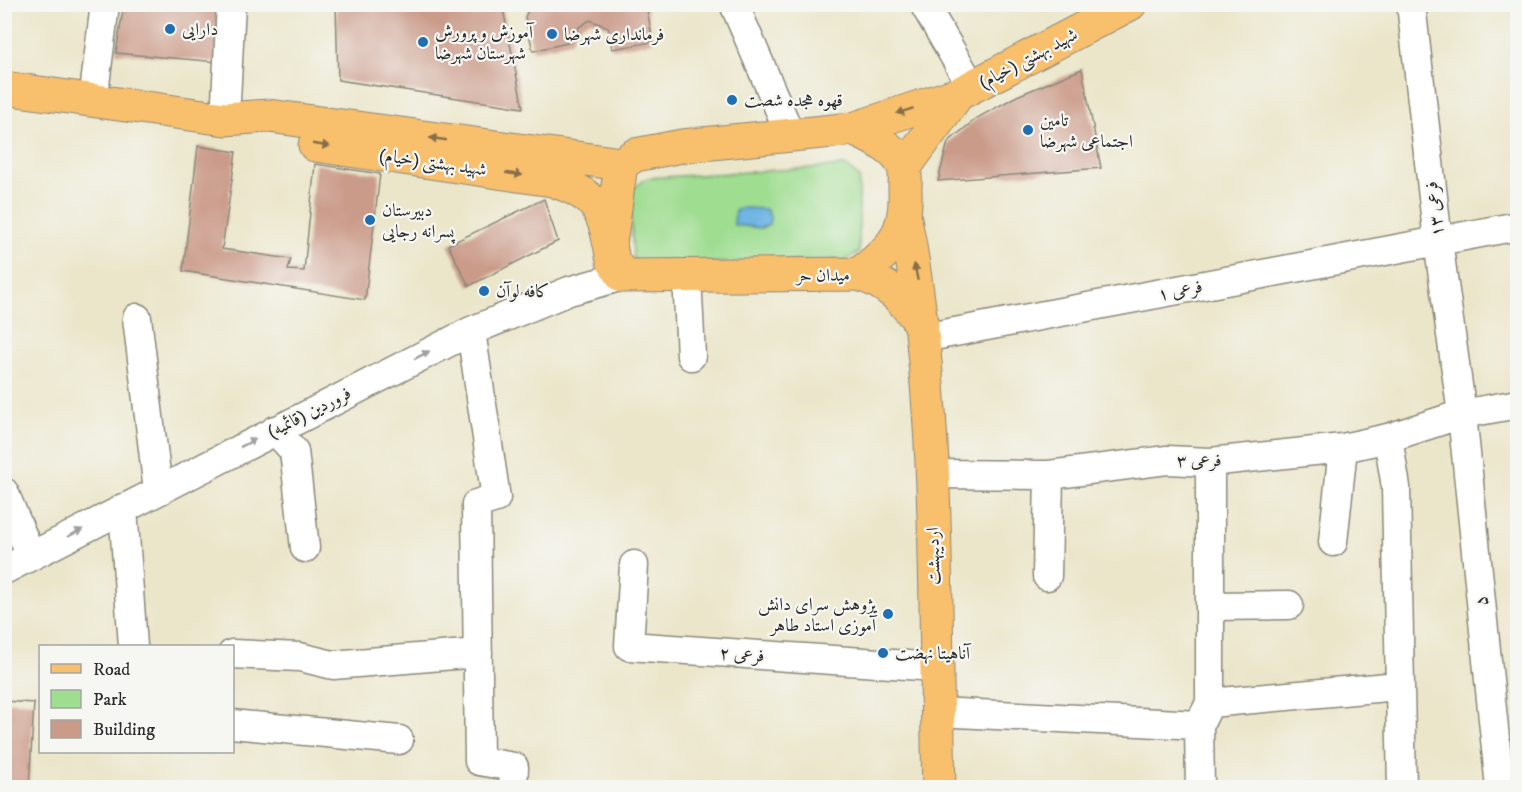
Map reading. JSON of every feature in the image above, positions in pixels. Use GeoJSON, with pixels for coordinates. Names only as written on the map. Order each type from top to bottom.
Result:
{"type":"FeatureCollection","features":[{"type":"Feature","properties":{"kind":"main road","name":"شهید بهشتی (خیام)"},"geometry":{"type":"LineString","coordinates":[[853,129],[965,91],[1130,4]]}},
{"type":"Feature","properties":{"kind":"main road","name":"شهید بهشتی (خیام)"},"geometry":{"type":"LineString","coordinates":[[4,88],[225,119],[269,116],[621,164]]}},
{"type":"Feature","properties":{"kind":"main road","name":"شهید بهشتی (خیام)"},"geometry":{"type":"LineString","coordinates":[[904,168],[965,91]]}},
{"type":"Feature","properties":{"kind":"main road","name":"شهید بهشتی (خیام)"},"geometry":{"type":"LineString","coordinates":[[225,119],[267,137],[552,180],[578,189],[593,201],[605,220],[610,244]]}},
{"type":"Feature","properties":{"kind":"main road"},"geometry":{"type":"LineString","coordinates":[[623,276],[613,261],[610,244],[621,164],[635,155],[682,146],[853,129],[883,143],[904,168],[905,219]]}},
{"type":"Feature","properties":{"kind":"main road","name":"میدان حر"},"geometry":{"type":"LineString","coordinates":[[623,276],[859,274],[886,253],[905,219]]}},
{"type":"Feature","properties":{"kind":"main road","name":"اردیبهشت"},"geometry":{"type":"LineString","coordinates":[[905,219],[918,283],[931,474],[939,788]]}},
{"type":"Feature","properties":{"kind":"main road"},"geometry":{"type":"LineString","coordinates":[[859,274],[879,280],[897,292],[922,332]]}},
{"type":"Feature","properties":{"kind":"street"},"geometry":{"type":"LineString","coordinates":[[93,101],[105,4]]}},
{"type":"Feature","properties":{"kind":"street"},"geometry":{"type":"LineString","coordinates":[[225,119],[231,4]]}},
{"type":"Feature","properties":{"kind":"street"},"geometry":{"type":"LineString","coordinates":[[734,4],[790,134]]}},
{"type":"Feature","properties":{"kind":"street"},"geometry":{"type":"LineString","coordinates":[[924,4],[965,91]]}},
{"type":"Feature","properties":{"kind":"street","name":"فرعی ۱۳"},"geometry":{"type":"LineString","coordinates":[[1411,4],[1437,242],[1462,414]]}},
{"type":"Feature","properties":{"kind":"street","name":"فرعی ۱"},"geometry":{"type":"LineString","coordinates":[[922,332],[1518,226]]}},
{"type":"Feature","properties":{"kind":"street","name":"فروردین (قائمیه)"},"geometry":{"type":"LineString","coordinates":[[4,570],[471,331],[569,291],[623,276]]}},
{"type":"Feature","properties":{"kind":"street"},"geometry":{"type":"LineString","coordinates":[[687,276],[691,356]]}},
{"type":"Feature","properties":{"kind":"street"},"geometry":{"type":"LineString","coordinates":[[137,318],[158,490]]}},
{"type":"Feature","properties":{"kind":"street"},"geometry":{"type":"LineString","coordinates":[[471,331],[496,498],[476,504],[479,761],[514,767],[513,788]]}},
{"type":"Feature","properties":{"kind":"street","name":"فرعی ۳"},"geometry":{"type":"LineString","coordinates":[[931,474],[1048,475],[1167,460],[1210,462],[1343,448],[1388,438],[1462,414],[1518,404]]}},
{"type":"Feature","properties":{"kind":"street","name":"۵"},"geometry":{"type":"LineString","coordinates":[[1462,414],[1500,788]]}},
{"type":"Feature","properties":{"kind":"street"},"geometry":{"type":"LineString","coordinates":[[275,430],[294,451],[305,548]]}},
{"type":"Feature","properties":{"kind":"street"},"geometry":{"type":"LineString","coordinates":[[1388,438],[1396,487],[1398,686],[1402,788]]}},
{"type":"Feature","properties":{"kind":"street"},"geometry":{"type":"LineString","coordinates":[[1333,542],[1343,448]]}},
{"type":"Feature","properties":{"kind":"street"},"geometry":{"type":"LineString","coordinates":[[1200,788],[1210,606],[1210,462]]}},
{"type":"Feature","properties":{"kind":"street"},"geometry":{"type":"LineString","coordinates":[[1047,576],[1048,475]]}},
{"type":"Feature","properties":{"kind":"street"},"geometry":{"type":"LineString","coordinates":[[4,492],[31,556]]}},
{"type":"Feature","properties":{"kind":"street"},"geometry":{"type":"LineString","coordinates":[[123,508],[133,645]]}},
{"type":"Feature","properties":{"kind":"street","name":"فرعی ۲"},"geometry":{"type":"LineString","coordinates":[[634,565],[629,646],[936,667]]}},
{"type":"Feature","properties":{"kind":"street"},"geometry":{"type":"LineString","coordinates":[[1210,606],[1289,605]]}},
{"type":"Feature","properties":{"kind":"street"},"geometry":{"type":"LineString","coordinates":[[234,654],[300,657],[333,665],[478,652]]}},
{"type":"Feature","properties":{"kind":"street"},"geometry":{"type":"LineString","coordinates":[[937,712],[1204,714],[1398,686]]}},
{"type":"Feature","properties":{"kind":"street"},"geometry":{"type":"LineString","coordinates":[[234,724],[399,740]]}},
{"type":"Feature","properties":{"kind":"green space"},"geometry":{"type":"Polygon","coordinates":[[[846,166],[859,177],[859,252],[845,260],[648,264],[633,259],[630,191],[647,178],[846,166]]]}},
{"type":"Feature","properties":{"kind":"water"},"geometry":{"type":"Polygon","coordinates":[[[742,208],[766,209],[770,217],[769,224],[761,228],[734,225],[735,211],[742,208]]]}},
{"type":"Feature","properties":{"kind":"building","name":"دارایی"},"geometry":{"type":"Polygon","coordinates":[[[124,4],[221,4],[218,62],[116,53],[124,4]]]}},
{"type":"Feature","properties":{"kind":"building","name":"آموزش و پرورش شهرستان شهرضا"},"geometry":{"type":"Polygon","coordinates":[[[336,4],[502,4],[523,108],[338,80],[336,4]]]}},
{"type":"Feature","properties":{"kind":"building","name":"فرمانداری شهرضا"},"geometry":{"type":"Polygon","coordinates":[[[531,4],[646,4],[653,42],[612,49],[608,27],[590,20],[579,27],[571,42],[533,51],[525,17],[531,4]]]}},
{"type":"Feature","properties":{"kind":"building","name":"تامین اجتماعی شهرضا"},"geometry":{"type":"Polygon","coordinates":[[[1082,69],[1101,168],[938,181],[948,142],[977,118],[1017,96],[1082,69]]]}},
{"type":"Feature","properties":{"kind":"building"},"geometry":{"type":"Polygon","coordinates":[[[198,146],[236,152],[222,249],[291,259],[288,270],[304,271],[315,164],[380,174],[365,300],[183,271],[198,146]]]}},
{"type":"Feature","properties":{"kind":"building"},"geometry":{"type":"Polygon","coordinates":[[[544,199],[558,241],[469,286],[448,245],[544,199]]]}},
{"type":"Feature","properties":{"kind":"building"},"geometry":{"type":"Polygon","coordinates":[[[4,701],[34,703],[29,788],[4,788],[4,701]]]}},
{"type":"Feature","properties":{"kind":"place","name":"دارایی"},"geometry":{"type":"Point","coordinates":[170,29]}},
{"type":"Feature","properties":{"kind":"place","name":"فرمانداری شهرضا"},"geometry":{"type":"Point","coordinates":[552,34]}},
{"type":"Feature","properties":{"kind":"place","name":"آموزش و پرورش شهرستان شهرضا"},"geometry":{"type":"Point","coordinates":[423,42]}},
{"type":"Feature","properties":{"kind":"place","name":"قهوه هجده شصت"},"geometry":{"type":"Point","coordinates":[732,100]}},
{"type":"Feature","properties":{"kind":"place","name":"تامین اجتماعی شهرضا"},"geometry":{"type":"Point","coordinates":[1028,130]}},
{"type":"Feature","properties":{"kind":"place","name":"دبیرستان پسرانه رجایی"},"geometry":{"type":"Point","coordinates":[370,220]}},
{"type":"Feature","properties":{"kind":"place","name":"کافه لوآن"},"geometry":{"type":"Point","coordinates":[484,291]}},
{"type":"Feature","properties":{"kind":"place","name":"پژوهش سرای دانش آموزی استاد طاهر"},"geometry":{"type":"Point","coordinates":[888,614]}},
{"type":"Feature","properties":{"kind":"place","name":"آناهیتا نهضت"},"geometry":{"type":"Point","coordinates":[883,653]}}]}
